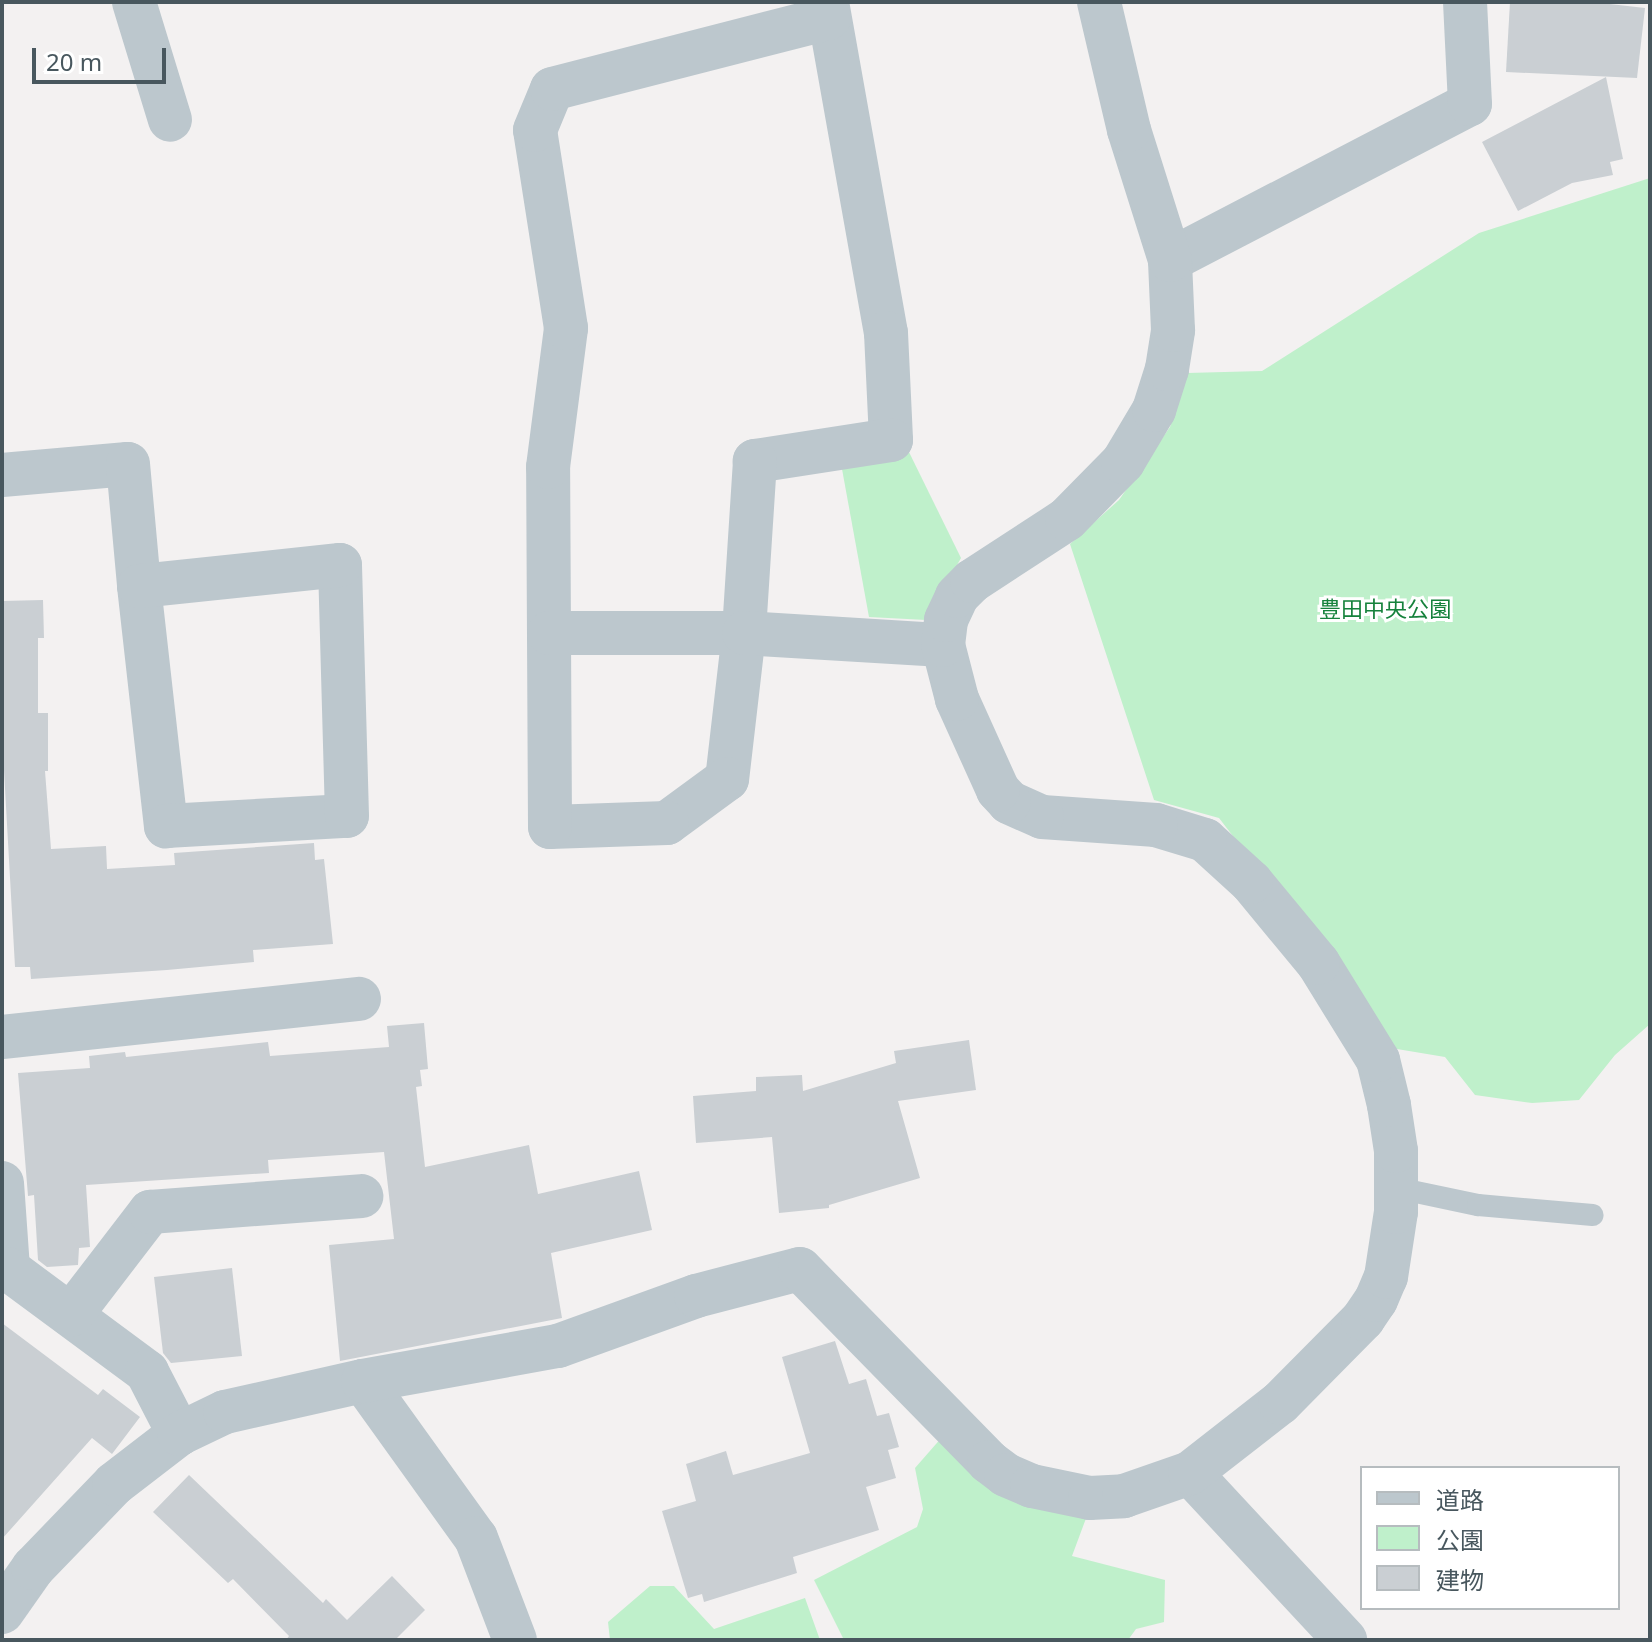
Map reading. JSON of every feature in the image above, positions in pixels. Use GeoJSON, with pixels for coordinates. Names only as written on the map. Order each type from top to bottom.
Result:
{"type":"FeatureCollection","features":[{"type":"Feature","properties":{"kind":"street"},"geometry":{"type":"LineString","coordinates":[[134,2],[170,120]]}},
{"type":"Feature","properties":{"kind":"street"},"geometry":{"type":"LineString","coordinates":[[2,1612],[33,1568],[114,1484],[179,1434],[225,1412],[363,1381],[558,1346],[696,1296],[800,1269],[1006,1475],[1058,1493],[1090,1498],[1124,1496],[1190,1473],[1280,1403],[1363,1319],[1386,1277],[1397,1188],[1396,1151],[1378,1060],[1318,963],[1251,882],[1205,840],[1156,825],[1042,817],[1009,802],[998,790],[957,699],[943,645],[946,620],[957,596],[972,581],[1067,519],[1093,496],[1140,438],[1154,410],[1167,369],[1173,330],[1170,260],[1129,130],[1099,2]]}},
{"type":"Feature","properties":{"kind":"street"},"geometry":{"type":"LineString","coordinates":[[1170,260],[1470,104],[1465,2]]}},
{"type":"Feature","properties":{"kind":"street"},"geometry":{"type":"LineString","coordinates":[[828,10],[886,333],[891,440],[755,461],[744,633],[727,779],[667,823],[550,827],[549,633],[548,467],[566,328],[535,130],[552,89],[828,10]]}},
{"type":"Feature","properties":{"kind":"street"},"geometry":{"type":"LineString","coordinates":[[2,475],[128,464],[139,586],[166,826],[347,816],[340,565],[139,586]]}},
{"type":"Feature","properties":{"kind":"street"},"geometry":{"type":"LineString","coordinates":[[549,633],[744,633],[943,645]]}},
{"type":"Feature","properties":{"kind":"street"},"geometry":{"type":"LineString","coordinates":[[2,1037],[359,999]]}},
{"type":"Feature","properties":{"kind":"street"},"geometry":{"type":"LineString","coordinates":[[2,1183],[8,1269],[147,1372],[179,1434]]}},
{"type":"Feature","properties":{"kind":"street"},"geometry":{"type":"LineString","coordinates":[[71,1315],[150,1212],[361,1196]]}},
{"type":"Feature","properties":{"kind":"street"},"geometry":{"type":"LineString","coordinates":[[363,1381],[476,1538],[515,1640]]}},
{"type":"Feature","properties":{"kind":"street"},"geometry":{"type":"LineString","coordinates":[[1190,1473],[1345,1640]]}},
{"type":"Feature","properties":{"kind":"lane"},"geometry":{"type":"LineString","coordinates":[[1397,1188],[1478,1205],[1593,1215]]}},
{"type":"Feature","properties":{"kind":"green space","name":"豊田中央公園"},"geometry":{"type":"Polygon","coordinates":[[[1650,178],[1650,1024],[1615,1055],[1579,1100],[1532,1103],[1475,1095],[1445,1057],[1397,1049],[1219,818],[1154,800],[1070,544],[1119,500],[1170,427],[1187,373],[1262,371],[1479,233],[1650,178]]]}},
{"type":"Feature","properties":{"kind":"green space"},"geometry":{"type":"Polygon","coordinates":[[[907,448],[961,558],[926,620],[869,617],[840,458],[907,448]]]}},
{"type":"Feature","properties":{"kind":"green space"},"geometry":{"type":"Polygon","coordinates":[[[943,1436],[1088,1513],[1072,1556],[1165,1580],[1164,1622],[1136,1629],[1128,1640],[844,1640],[814,1580],[917,1527],[923,1509],[915,1468],[943,1436]]]}},
{"type":"Feature","properties":{"kind":"green space"},"geometry":{"type":"Polygon","coordinates":[[[650,1586],[674,1586],[714,1629],[805,1598],[820,1640],[610,1640],[608,1622],[650,1586]]]}},
{"type":"Feature","properties":{"kind":"building"},"geometry":{"type":"Polygon","coordinates":[[[1510,2],[1592,2],[1645,8],[1637,78],[1506,72],[1510,2]]]}},
{"type":"Feature","properties":{"kind":"building"},"geometry":{"type":"Polygon","coordinates":[[[1606,77],[1623,159],[1610,162],[1613,175],[1572,183],[1518,211],[1482,142],[1606,77]]]}},
{"type":"Feature","properties":{"kind":"building"},"geometry":{"type":"Polygon","coordinates":[[[43,600],[44,638],[38,638],[38,713],[48,713],[48,771],[45,771],[51,849],[106,846],[107,869],[175,865],[174,853],[314,843],[315,860],[324,859],[333,944],[253,950],[254,962],[167,970],[31,979],[30,967],[15,967],[2,735],[2,601],[43,600]]]}},
{"type":"Feature","properties":{"kind":"building"},"geometry":{"type":"Polygon","coordinates":[[[424,1023],[428,1069],[420,1070],[422,1086],[416,1087],[425,1167],[529,1145],[538,1194],[639,1171],[652,1230],[551,1253],[562,1318],[340,1361],[329,1245],[394,1239],[384,1152],[268,1160],[269,1173],[86,1185],[90,1247],[79,1248],[78,1265],[47,1267],[38,1260],[34,1195],[28,1196],[18,1073],[90,1068],[89,1056],[125,1052],[126,1057],[268,1042],[270,1056],[389,1047],[387,1026],[424,1023]]]}},
{"type":"Feature","properties":{"kind":"building"},"geometry":{"type":"Polygon","coordinates":[[[969,1040],[976,1090],[898,1101],[920,1178],[829,1205],[829,1208],[779,1213],[772,1137],[696,1143],[693,1096],[756,1091],[756,1077],[802,1075],[803,1091],[896,1063],[894,1051],[969,1040]]]}},
{"type":"Feature","properties":{"kind":"building"},"geometry":{"type":"Polygon","coordinates":[[[232,1268],[242,1356],[171,1363],[163,1353],[154,1277],[232,1268]]]}},
{"type":"Feature","properties":{"kind":"building"},"geometry":{"type":"Polygon","coordinates":[[[2,1323],[98,1395],[103,1389],[140,1417],[112,1454],[92,1438],[2,1539],[2,1323]]]}},
{"type":"Feature","properties":{"kind":"building"},"geometry":{"type":"Polygon","coordinates":[[[835,1341],[849,1384],[866,1379],[877,1416],[889,1413],[899,1447],[888,1450],[896,1478],[866,1487],[879,1530],[793,1557],[797,1573],[704,1602],[702,1594],[688,1598],[662,1511],[696,1501],[686,1464],[726,1451],[733,1475],[810,1453],[782,1357],[835,1341]]]}},
{"type":"Feature","properties":{"kind":"building"},"geometry":{"type":"Polygon","coordinates":[[[189,1475],[323,1603],[326,1599],[347,1620],[392,1576],[425,1610],[395,1640],[286,1640],[289,1636],[233,1579],[228,1583],[153,1512],[189,1475]]]}}]}
